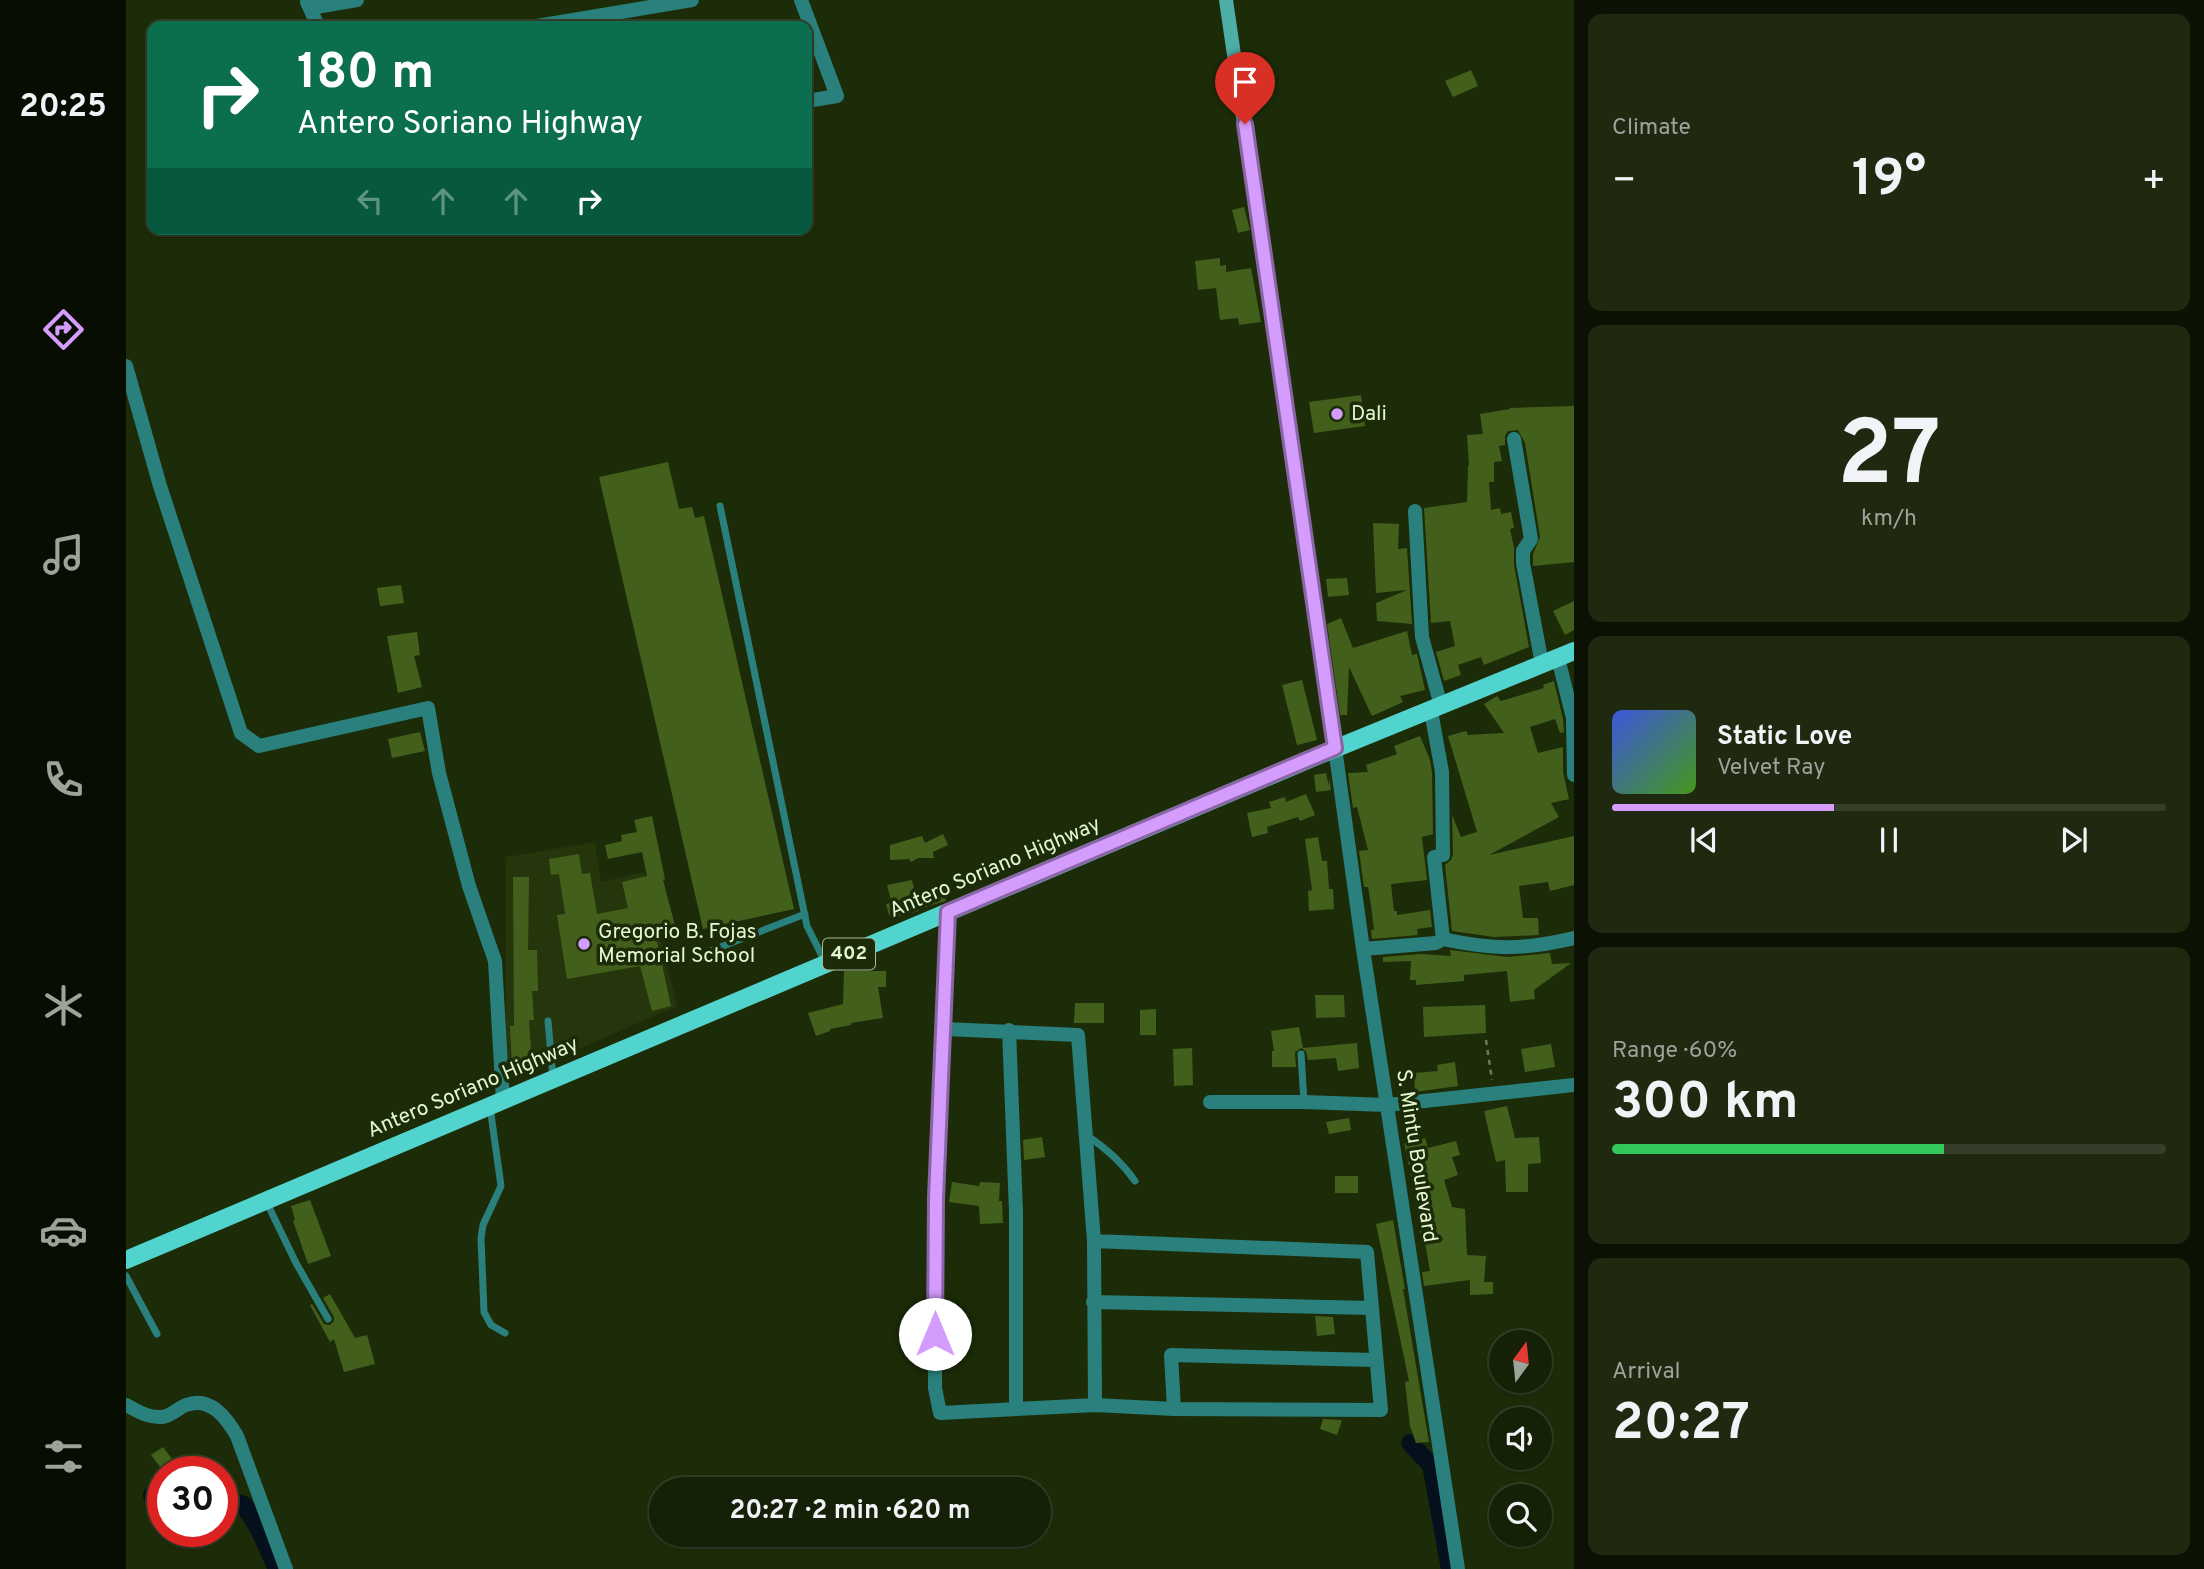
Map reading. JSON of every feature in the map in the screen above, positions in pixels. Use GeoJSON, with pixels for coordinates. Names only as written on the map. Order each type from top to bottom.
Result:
{"type":"FeatureCollection","features":[{"type":"Feature","properties":{"kind":"main road","name":"Antero Soriano Highway"},"geometry":{"type":"LineString","coordinates":[[126,1260],[1335,748],[1558,658]]}},
{"type":"Feature","properties":{"kind":"street"},"geometry":{"type":"LineString","coordinates":[[316,21],[308,4],[357,0]]}},
{"type":"Feature","properties":{"kind":"street"},"geometry":{"type":"LineString","coordinates":[[567,21],[692,0]]}},
{"type":"Feature","properties":{"kind":"street"},"geometry":{"type":"LineString","coordinates":[[800,0],[806,21]]}},
{"type":"Feature","properties":{"kind":"street"},"geometry":{"type":"LineString","coordinates":[[1226,0],[1335,748]]}},
{"type":"Feature","properties":{"kind":"street"},"geometry":{"type":"LineString","coordinates":[[812,43],[837,96],[812,100]]}},
{"type":"Feature","properties":{"kind":"street"},"geometry":{"type":"LineString","coordinates":[[126,366],[160,486],[241,733],[259,746],[428,708],[439,773],[465,874],[495,961],[496,1104]]}},
{"type":"Feature","properties":{"kind":"street"},"geometry":{"type":"LineString","coordinates":[[1514,439],[1531,539],[1523,551],[1523,563],[1558,658],[1573,718],[1574,775]]}},
{"type":"Feature","properties":{"kind":"street"},"geometry":{"type":"LineString","coordinates":[[1415,512],[1422,637],[1436,708],[1442,772],[1443,855],[1434,858],[1443,939]]}},
{"type":"Feature","properties":{"kind":"street","name":"S. Mintu Boulevard"},"geometry":{"type":"LineString","coordinates":[[1335,748],[1363,950],[1458,1569]]}},
{"type":"Feature","properties":{"kind":"street"},"geometry":{"type":"LineString","coordinates":[[948,912],[936,1198],[935,1388],[940,1413],[1095,1405],[1174,1409],[1381,1410],[1367,1252],[1094,1241]]}},
{"type":"Feature","properties":{"kind":"street"},"geometry":{"type":"LineString","coordinates":[[1363,950],[1436,943],[1443,939],[1508,949],[1574,938]]}},
{"type":"Feature","properties":{"kind":"street"},"geometry":{"type":"LineString","coordinates":[[945,1029],[1078,1035],[1094,1241],[1095,1405]]}},
{"type":"Feature","properties":{"kind":"street"},"geometry":{"type":"LineString","coordinates":[[1009,1030],[1016,1212],[1016,1409]]}},
{"type":"Feature","properties":{"kind":"street"},"geometry":{"type":"LineString","coordinates":[[1210,1102],[1387,1105],[1574,1085]]}},
{"type":"Feature","properties":{"kind":"street"},"geometry":{"type":"LineString","coordinates":[[1093,1302],[1371,1308]]}},
{"type":"Feature","properties":{"kind":"street"},"geometry":{"type":"LineString","coordinates":[[1174,1409],[1171,1355],[1376,1360]]}},
{"type":"Feature","properties":{"kind":"street"},"geometry":{"type":"LineString","coordinates":[[126,1405],[149,1416],[165,1417],[188,1404],[203,1403],[227,1418],[237,1436],[286,1569]]}},
{"type":"Feature","properties":{"kind":"lane"},"geometry":{"type":"LineString","coordinates":[[720,506],[807,926],[826,964]]}},
{"type":"Feature","properties":{"kind":"lane"},"geometry":{"type":"LineString","coordinates":[[708,952],[805,914]]}},
{"type":"Feature","properties":{"kind":"lane"},"geometry":{"type":"LineString","coordinates":[[548,1021],[553,1078]]}},
{"type":"Feature","properties":{"kind":"lane"},"geometry":{"type":"LineString","coordinates":[[1301,1054],[1304,1102]]}},
{"type":"Feature","properties":{"kind":"lane"},"geometry":{"type":"LineString","coordinates":[[496,1104],[501,1186],[483,1225],[481,1238],[484,1312],[491,1325],[505,1333]]}},
{"type":"Feature","properties":{"kind":"lane"},"geometry":{"type":"LineString","coordinates":[[1086,1134],[1106,1148],[1135,1181]]}},
{"type":"Feature","properties":{"kind":"lane"},"geometry":{"type":"LineString","coordinates":[[266,1201],[328,1319]]}},
{"type":"Feature","properties":{"kind":"lane"},"geometry":{"type":"LineString","coordinates":[[126,1276],[157,1335]]}},
{"type":"Feature","properties":{"kind":"path"},"geometry":{"type":"LineString","coordinates":[[1486,1040],[1494,1094]]}},
{"type":"Feature","properties":{"kind":"shaded area","name":"Gregorio B. Fojas Memorial School"},"geometry":{"type":"Polygon","coordinates":[[[595,842],[601,882],[644,872],[677,1006],[506,1081],[506,857],[595,842]]]}},
{"type":"Feature","properties":{"kind":"building"},"geometry":{"type":"Polygon","coordinates":[[[1471,70],[1478,86],[1453,97],[1445,81],[1471,70]]]}},
{"type":"Feature","properties":{"kind":"building"},"geometry":{"type":"Polygon","coordinates":[[[1244,207],[1250,230],[1238,233],[1232,210],[1244,207]]]}},
{"type":"Feature","properties":{"kind":"building"},"geometry":{"type":"Polygon","coordinates":[[[1220,258],[1220,266],[1226,265],[1226,272],[1251,268],[1261,322],[1239,325],[1238,318],[1220,320],[1216,288],[1198,290],[1195,261],[1220,258]]]}},
{"type":"Feature","properties":{"kind":"building","name":"Dali"},"geometry":{"type":"Polygon","coordinates":[[[1361,395],[1365,426],[1314,433],[1309,402],[1361,395]]]}},
{"type":"Feature","properties":{"kind":"building"},"geometry":{"type":"Polygon","coordinates":[[[1574,406],[1574,562],[1533,566],[1533,554],[1540,537],[1525,443],[1518,430],[1508,431],[1505,445],[1499,446],[1502,461],[1494,462],[1494,482],[1489,482],[1491,510],[1500,508],[1501,514],[1511,512],[1514,565],[1529,647],[1484,665],[1481,657],[1458,665],[1461,675],[1444,681],[1436,652],[1455,646],[1450,621],[1431,623],[1424,508],[1467,502],[1467,435],[1483,434],[1480,414],[1510,408],[1574,406]]]}},
{"type":"Feature","properties":{"kind":"building"},"geometry":{"type":"Polygon","coordinates":[[[668,462],[679,509],[692,507],[695,518],[704,516],[794,909],[703,929],[599,477],[668,462]]]}},
{"type":"Feature","properties":{"kind":"building"},"geometry":{"type":"Polygon","coordinates":[[[1373,523],[1399,524],[1398,549],[1407,548],[1412,624],[1377,621],[1376,603],[1407,590],[1376,593],[1373,523]]]}},
{"type":"Feature","properties":{"kind":"building"},"geometry":{"type":"Polygon","coordinates":[[[1347,578],[1349,595],[1328,597],[1326,579],[1347,578]]]}},
{"type":"Feature","properties":{"kind":"building"},"geometry":{"type":"Polygon","coordinates":[[[401,585],[404,603],[380,606],[377,588],[401,585]]]}},
{"type":"Feature","properties":{"kind":"building"},"geometry":{"type":"Polygon","coordinates":[[[1574,601],[1574,630],[1565,635],[1553,611],[1574,601]]]}},
{"type":"Feature","properties":{"kind":"building"},"geometry":{"type":"Polygon","coordinates":[[[1341,618],[1353,648],[1407,631],[1412,655],[1417,654],[1425,690],[1400,696],[1403,702],[1372,716],[1349,667],[1347,715],[1340,715],[1327,624],[1341,618]]]}},
{"type":"Feature","properties":{"kind":"building"},"geometry":{"type":"Polygon","coordinates":[[[417,632],[420,655],[414,656],[422,687],[398,693],[387,636],[417,632]]]}},
{"type":"Feature","properties":{"kind":"building"},"geometry":{"type":"Polygon","coordinates":[[[1302,680],[1317,740],[1297,745],[1282,685],[1302,680]]]}},
{"type":"Feature","properties":{"kind":"building"},"geometry":{"type":"Polygon","coordinates":[[[1554,681],[1564,732],[1560,733],[1555,719],[1530,727],[1538,753],[1563,747],[1563,772],[1569,799],[1551,803],[1559,817],[1489,855],[1574,836],[1574,885],[1550,891],[1548,882],[1519,886],[1523,918],[1538,918],[1539,935],[1494,937],[1452,931],[1445,865],[1453,855],[1452,815],[1461,837],[1477,832],[1448,736],[1466,731],[1468,735],[1504,733],[1484,704],[1497,696],[1501,701],[1544,688],[1543,685],[1554,681]]]}},
{"type":"Feature","properties":{"kind":"building"},"geometry":{"type":"Polygon","coordinates":[[[420,732],[425,751],[392,758],[388,739],[420,732]]]}},
{"type":"Feature","properties":{"kind":"building"},"geometry":{"type":"Polygon","coordinates":[[[1420,736],[1430,760],[1432,773],[1433,834],[1422,837],[1427,880],[1391,884],[1394,911],[1397,911],[1397,915],[1430,910],[1432,927],[1417,929],[1418,935],[1372,939],[1371,930],[1374,930],[1371,905],[1368,887],[1364,887],[1359,851],[1368,850],[1357,807],[1353,808],[1348,773],[1368,772],[1366,765],[1397,754],[1394,746],[1420,736]]]}},
{"type":"Feature","properties":{"kind":"building"},"geometry":{"type":"Polygon","coordinates":[[[1326,773],[1331,790],[1316,792],[1314,775],[1326,773]]]}},
{"type":"Feature","properties":{"kind":"building"},"geometry":{"type":"Polygon","coordinates":[[[1306,794],[1315,815],[1300,821],[1298,817],[1267,827],[1268,833],[1252,837],[1247,813],[1271,808],[1269,802],[1285,797],[1286,802],[1306,794]]]}},
{"type":"Feature","properties":{"kind":"building"},"geometry":{"type":"Polygon","coordinates":[[[652,816],[665,879],[663,880],[678,937],[657,941],[671,1006],[652,1011],[640,966],[567,979],[557,915],[565,914],[559,874],[551,875],[549,859],[579,854],[582,874],[590,873],[597,914],[628,908],[622,882],[647,876],[642,852],[608,859],[605,845],[622,841],[621,835],[637,832],[634,820],[652,816]]]}},
{"type":"Feature","properties":{"kind":"building"},"geometry":{"type":"Polygon","coordinates":[[[943,834],[948,845],[933,852],[934,858],[918,858],[911,862],[909,859],[890,860],[890,845],[922,836],[925,843],[943,834]]]}},
{"type":"Feature","properties":{"kind":"building"},"geometry":{"type":"Polygon","coordinates":[[[1318,837],[1322,861],[1327,861],[1334,909],[1309,911],[1308,891],[1312,890],[1305,839],[1318,837]]]}},
{"type":"Feature","properties":{"kind":"building"},"geometry":{"type":"Polygon","coordinates":[[[513,877],[529,877],[528,950],[537,950],[538,991],[532,991],[534,1020],[529,1020],[532,1066],[512,1067],[510,1026],[514,1026],[513,877]]]}},
{"type":"Feature","properties":{"kind":"building"},"geometry":{"type":"Polygon","coordinates":[[[912,880],[916,897],[944,890],[946,901],[899,916],[898,913],[889,915],[886,904],[895,900],[891,900],[887,885],[912,880]]]}},
{"type":"Feature","properties":{"kind":"building"},"geometry":{"type":"Polygon","coordinates":[[[1450,950],[1508,957],[1550,953],[1552,964],[1571,963],[1534,990],[1535,999],[1510,1002],[1507,971],[1464,975],[1464,981],[1416,985],[1416,980],[1410,980],[1411,961],[1383,962],[1383,957],[1421,954],[1451,956],[1450,950]]]}},
{"type":"Feature","properties":{"kind":"building"},"geometry":{"type":"Polygon","coordinates":[[[844,971],[886,971],[886,987],[878,987],[883,1018],[851,1023],[816,1036],[808,1013],[843,1004],[844,971]]]}},
{"type":"Feature","properties":{"kind":"building"},"geometry":{"type":"Polygon","coordinates":[[[1315,995],[1344,995],[1345,1017],[1316,1018],[1315,995]]]}},
{"type":"Feature","properties":{"kind":"building"},"geometry":{"type":"Polygon","coordinates":[[[1075,1003],[1104,1003],[1104,1023],[1074,1023],[1075,1003]]]}},
{"type":"Feature","properties":{"kind":"building"},"geometry":{"type":"Polygon","coordinates":[[[1485,1005],[1486,1033],[1424,1037],[1423,1007],[1485,1005]]]}},
{"type":"Feature","properties":{"kind":"building"},"geometry":{"type":"Polygon","coordinates":[[[1156,1009],[1156,1035],[1140,1035],[1140,1010],[1156,1009]]]}},
{"type":"Feature","properties":{"kind":"building"},"geometry":{"type":"Polygon","coordinates":[[[1299,1027],[1303,1048],[1357,1043],[1359,1068],[1338,1071],[1336,1058],[1308,1060],[1306,1051],[1301,1048],[1295,1052],[1296,1067],[1272,1067],[1274,1051],[1271,1031],[1299,1027]]]}},
{"type":"Feature","properties":{"kind":"building"},"geometry":{"type":"Polygon","coordinates":[[[1551,1044],[1555,1067],[1525,1072],[1521,1049],[1551,1044]]]}},
{"type":"Feature","properties":{"kind":"building"},"geometry":{"type":"Polygon","coordinates":[[[1192,1048],[1193,1085],[1174,1086],[1173,1049],[1192,1048]]]}},
{"type":"Feature","properties":{"kind":"building"},"geometry":{"type":"Polygon","coordinates":[[[1455,1062],[1458,1086],[1415,1092],[1414,1073],[1438,1071],[1437,1065],[1455,1062]]]}},
{"type":"Feature","properties":{"kind":"building"},"geometry":{"type":"Polygon","coordinates":[[[1507,1106],[1515,1138],[1539,1137],[1541,1163],[1528,1164],[1528,1192],[1506,1192],[1505,1160],[1496,1162],[1484,1111],[1507,1106]]]}},
{"type":"Feature","properties":{"kind":"building"},"geometry":{"type":"Polygon","coordinates":[[[1349,1118],[1351,1130],[1329,1134],[1326,1122],[1349,1118]]]}},
{"type":"Feature","properties":{"kind":"building"},"geometry":{"type":"Polygon","coordinates":[[[1042,1137],[1045,1157],[1024,1160],[1023,1140],[1042,1137]]]}},
{"type":"Feature","properties":{"kind":"building"},"geometry":{"type":"Polygon","coordinates":[[[1425,1138],[1428,1148],[1456,1141],[1460,1155],[1452,1157],[1458,1175],[1444,1180],[1452,1207],[1465,1209],[1467,1255],[1486,1256],[1484,1282],[1493,1282],[1493,1294],[1470,1295],[1470,1280],[1424,1286],[1422,1272],[1430,1271],[1424,1237],[1420,1237],[1420,1217],[1424,1216],[1413,1184],[1404,1143],[1425,1138]]]}},
{"type":"Feature","properties":{"kind":"building"},"geometry":{"type":"Polygon","coordinates":[[[1335,1176],[1358,1176],[1358,1193],[1335,1193],[1335,1176]]]}},
{"type":"Feature","properties":{"kind":"building"},"geometry":{"type":"Polygon","coordinates":[[[952,1182],[979,1186],[980,1182],[1000,1183],[999,1201],[1002,1201],[1003,1223],[980,1224],[979,1206],[949,1202],[952,1182]]]}},
{"type":"Feature","properties":{"kind":"building"},"geometry":{"type":"Polygon","coordinates":[[[310,1200],[331,1256],[308,1264],[293,1221],[295,1220],[291,1206],[310,1200]]]}},
{"type":"Feature","properties":{"kind":"building"},"geometry":{"type":"Polygon","coordinates":[[[1393,1220],[1429,1442],[1416,1443],[1410,1426],[1405,1382],[1409,1381],[1376,1224],[1393,1220]]]}},
{"type":"Feature","properties":{"kind":"building"},"geometry":{"type":"Polygon","coordinates":[[[330,1294],[355,1338],[367,1335],[375,1364],[344,1372],[334,1339],[330,1342],[310,1305],[312,1304],[324,1324],[330,1325],[334,1317],[323,1298],[330,1294]]]}},
{"type":"Feature","properties":{"kind":"building"},"geometry":{"type":"Polygon","coordinates":[[[1315,1316],[1333,1317],[1335,1334],[1317,1336],[1315,1316]]]}},
{"type":"Feature","properties":{"kind":"building"},"geometry":{"type":"Polygon","coordinates":[[[1323,1419],[1342,1420],[1337,1435],[1320,1429],[1323,1419]]]}},
{"type":"Feature","properties":{"kind":"building"},"geometry":{"type":"Polygon","coordinates":[[[163,1447],[170,1456],[152,1456],[163,1447]]]}},
{"type":"Feature","properties":{"kind":"waterway"},"geometry":{"type":"LineString","coordinates":[[1410,1443],[1431,1465],[1450,1569]]}},
{"type":"Feature","properties":{"kind":"waterway"},"geometry":{"type":"LineString","coordinates":[[238,1503],[244,1505],[260,1531],[277,1569]]}},
{"type":"Feature","properties":{"kind":"place","name":"Dali"},"geometry":{"type":"Point","coordinates":[1337,414]}},
{"type":"Feature","properties":{"kind":"place","name":"Gregorio B. Fojas Memorial School"},"geometry":{"type":"Point","coordinates":[584,944]}},
{"type":"Feature","properties":{"kind":"route"},"geometry":{"type":"LineString","coordinates":[[935,1334],[936,1198],[948,912],[1335,748],[1245,124]]}}]}
